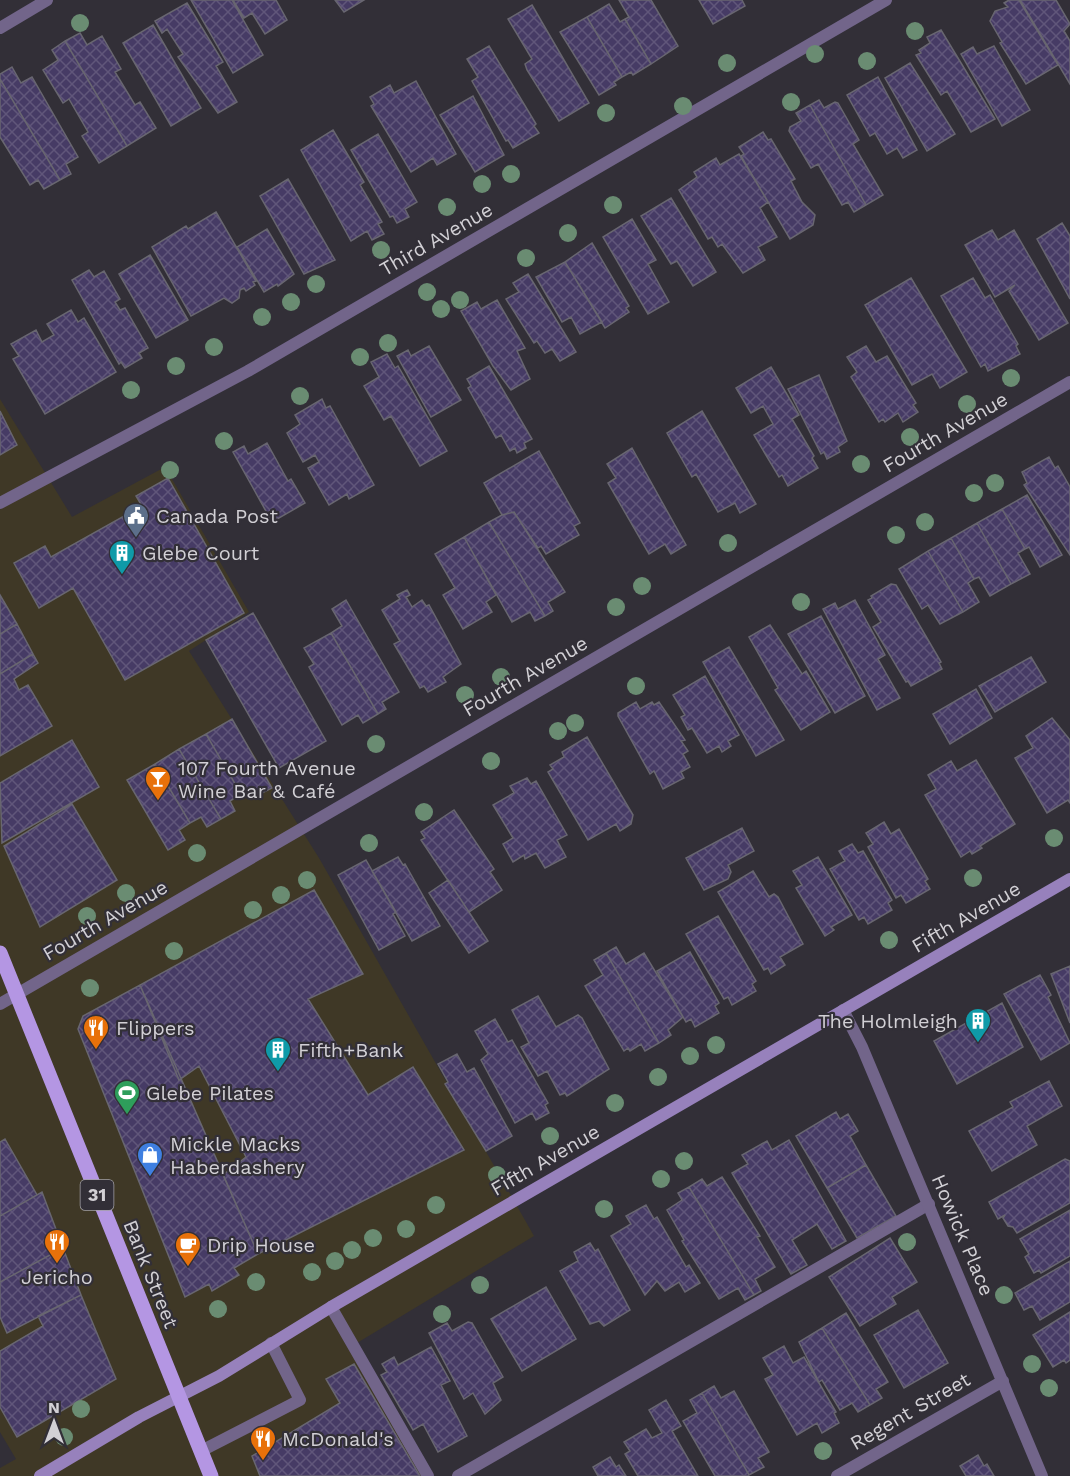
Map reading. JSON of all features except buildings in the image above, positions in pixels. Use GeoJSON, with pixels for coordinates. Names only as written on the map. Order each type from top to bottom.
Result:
{"type":"FeatureCollection","features":[{"type":"Feature","properties":{"kind":"main road","name":"Bank Street"},"geometry":{"type":"LineString","coordinates":[[0,953],[211,1476]]}},
{"type":"Feature","properties":{"kind":"street"},"geometry":{"type":"LineString","coordinates":[[0,28],[47,0]]}},
{"type":"Feature","properties":{"kind":"street","name":"Third Avenue"},"geometry":{"type":"LineString","coordinates":[[0,503],[248,371],[886,0]]}},
{"type":"Feature","properties":{"kind":"street","name":"Fourth Avenue"},"geometry":{"type":"LineString","coordinates":[[0,1004],[1070,382]]}},
{"type":"Feature","properties":{"kind":"street","name":"Fifth Avenue"},"geometry":{"type":"LineString","coordinates":[[40,1476],[179,1396],[219,1376],[331,1307],[1070,879]]}},
{"type":"Feature","properties":{"kind":"street","name":"Howick Place"},"geometry":{"type":"LineString","coordinates":[[843,1010],[862,1047],[1042,1476]]}},
{"type":"Feature","properties":{"kind":"street"},"geometry":{"type":"LineString","coordinates":[[458,1476],[929,1204]]}},
{"type":"Feature","properties":{"kind":"street"},"geometry":{"type":"LineString","coordinates":[[331,1307],[428,1476]]}},
{"type":"Feature","properties":{"kind":"street"},"geometry":{"type":"LineString","coordinates":[[201,1451],[300,1400],[271,1343]]}},
{"type":"Feature","properties":{"kind":"street","name":"Regent Street"},"geometry":{"type":"LineString","coordinates":[[837,1476],[1003,1381]]}},
{"type":"Feature","properties":{"kind":"shaded area"},"geometry":{"type":"Polygon","coordinates":[[[0,399],[72,517],[165,467],[249,612],[189,651],[319,858],[534,1236],[352,1346],[431,1476],[0,1476],[0,1468],[16,1459],[0,1432],[0,399]]]}},
{"type":"Feature","properties":{"kind":"place","name":"Canada Post"},"geometry":{"type":"Point","coordinates":[136,539]}},
{"type":"Feature","properties":{"kind":"place","name":"Glebe Court"},"geometry":{"type":"Point","coordinates":[122,576]}},
{"type":"Feature","properties":{"kind":"place","name":"107 Fourth Avenue Wine Bar & Café"},"geometry":{"type":"Point","coordinates":[158,802]}},
{"type":"Feature","properties":{"kind":"place","name":"The Holmleigh"},"geometry":{"type":"Point","coordinates":[978,1044]}},
{"type":"Feature","properties":{"kind":"place","name":"Flippers"},"geometry":{"type":"Point","coordinates":[96,1051]}},
{"type":"Feature","properties":{"kind":"place","name":"Fifth+Bank"},"geometry":{"type":"Point","coordinates":[278,1073]}},
{"type":"Feature","properties":{"kind":"place","name":"Glebe Pilates"},"geometry":{"type":"Point","coordinates":[127,1116]}},
{"type":"Feature","properties":{"kind":"place","name":"Mickle Macks Haberdashery"},"geometry":{"type":"Point","coordinates":[150,1178]}},
{"type":"Feature","properties":{"kind":"place","name":"Jericho"},"geometry":{"type":"Point","coordinates":[57,1265]}},
{"type":"Feature","properties":{"kind":"place","name":"Drip House"},"geometry":{"type":"Point","coordinates":[188,1268]}},
{"type":"Feature","properties":{"kind":"place","name":"McDonald's"},"geometry":{"type":"Point","coordinates":[263,1462]}}]}
